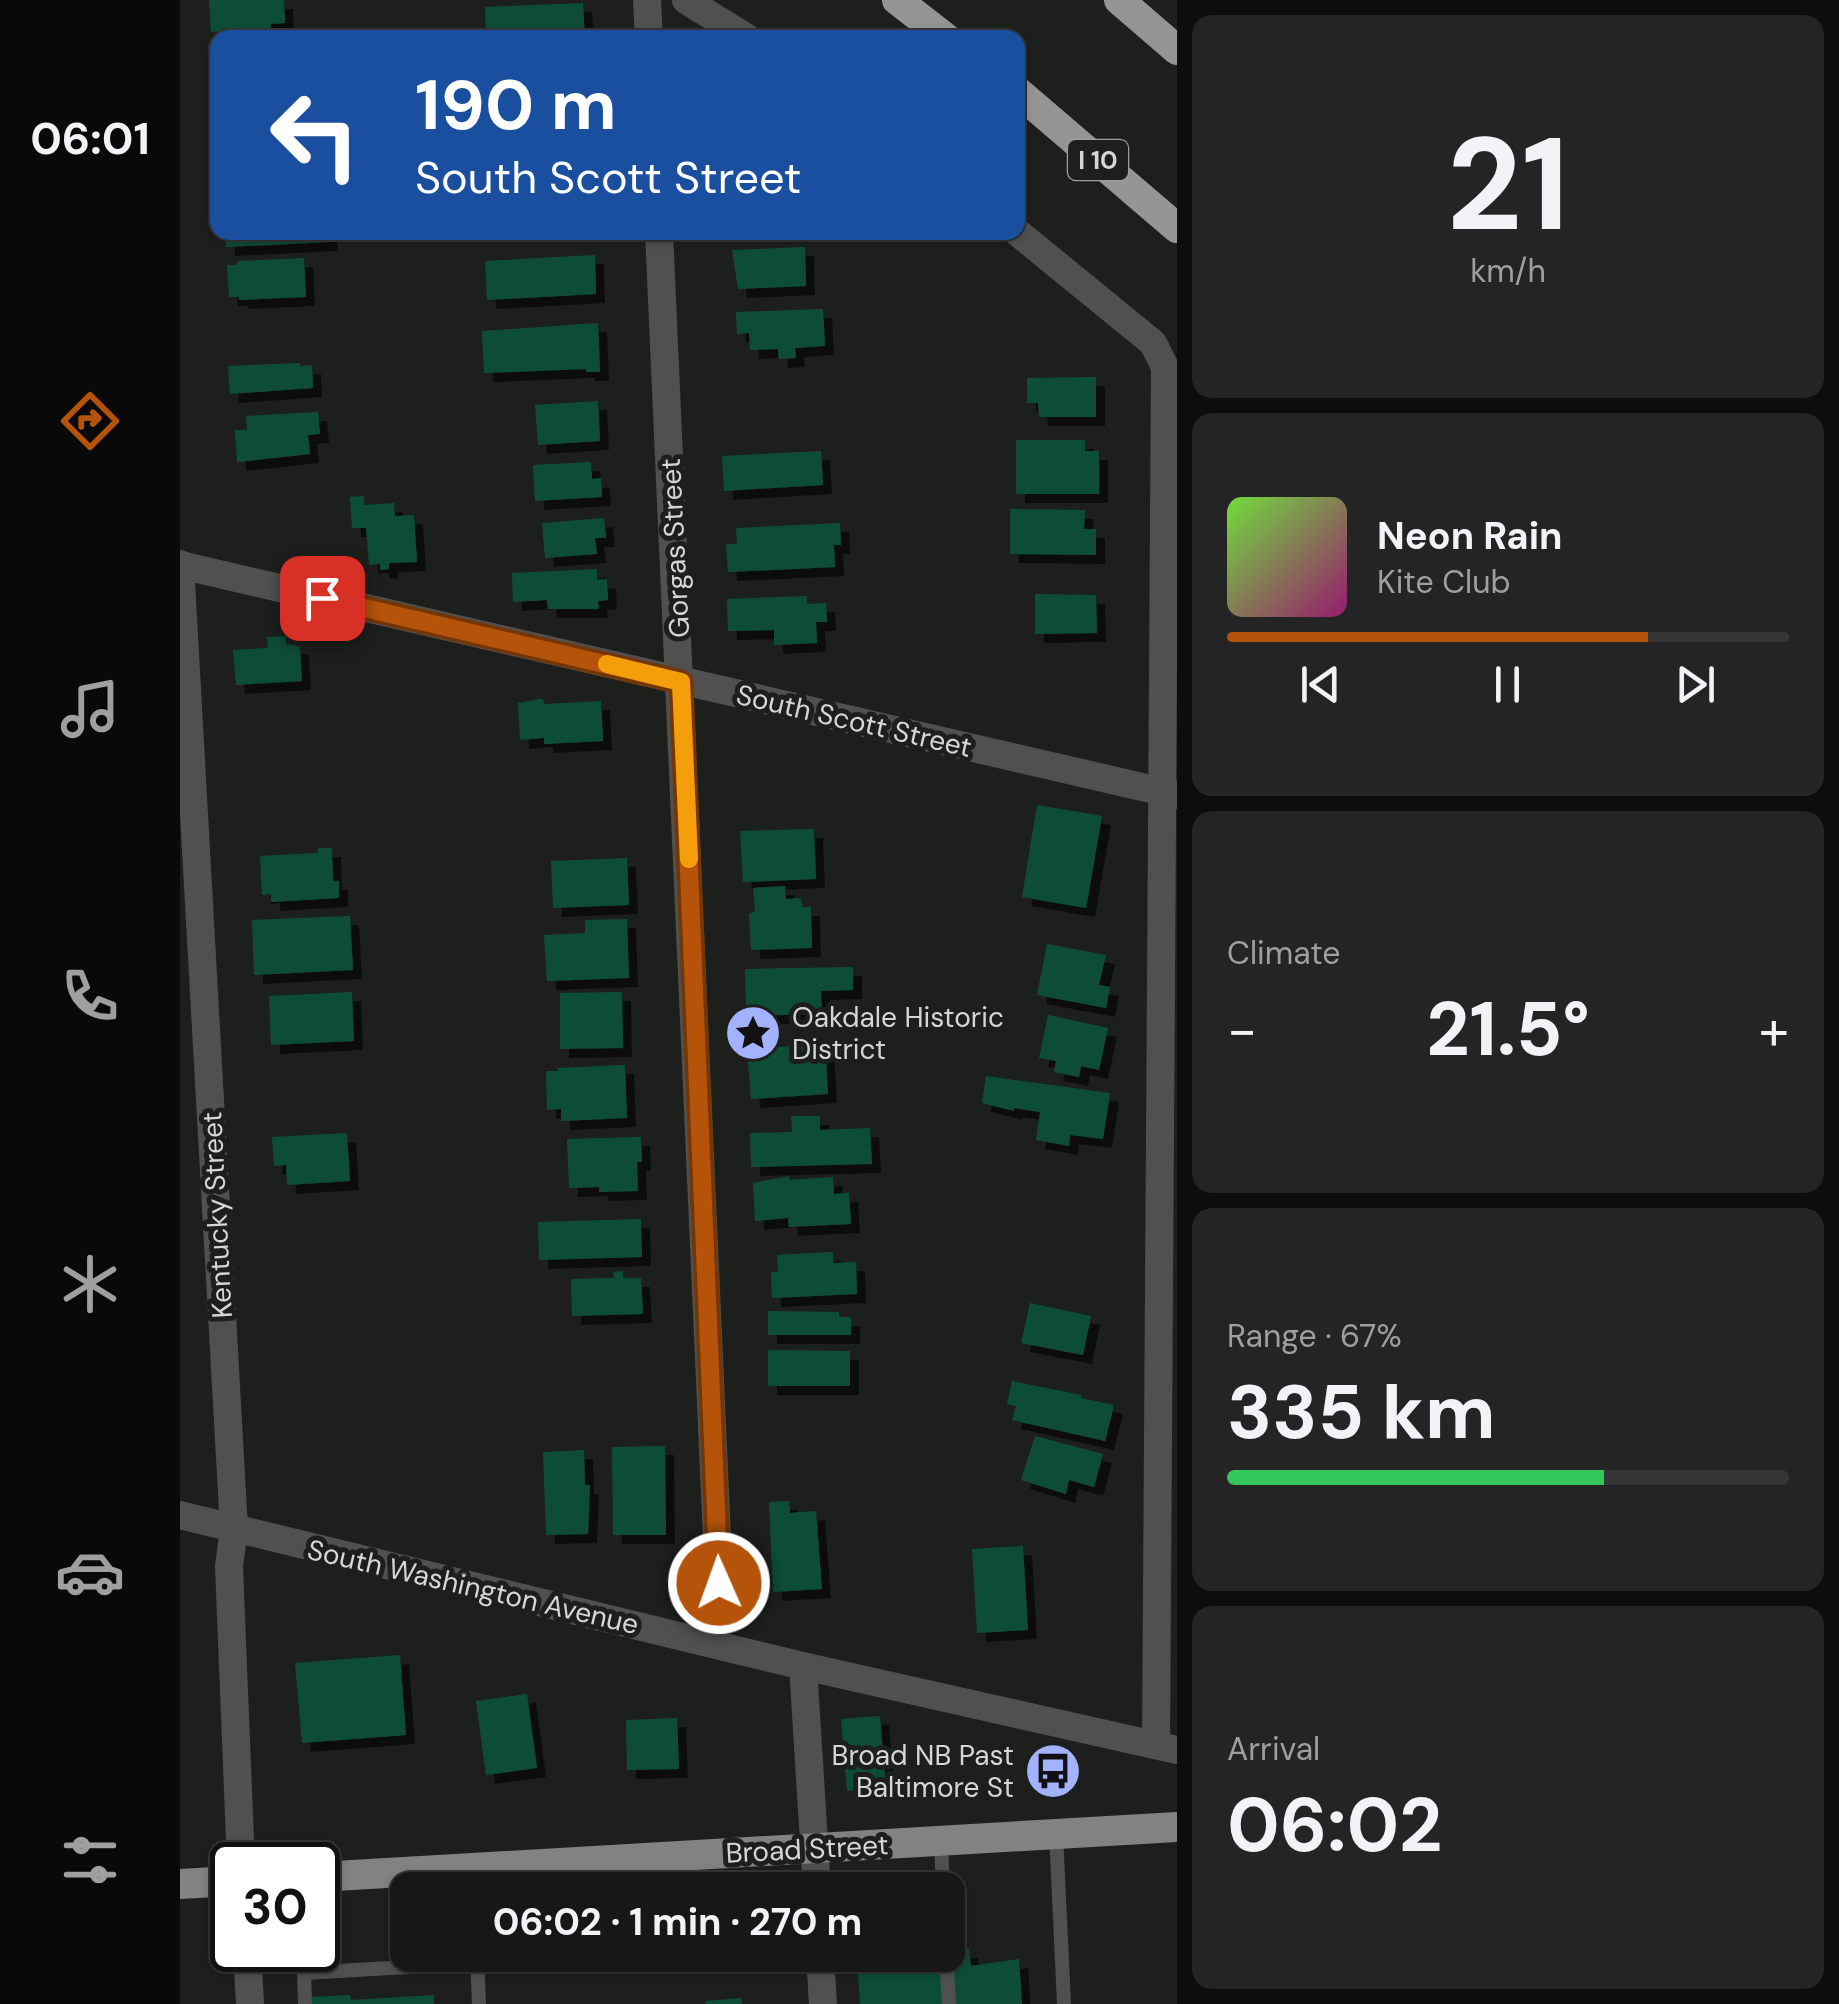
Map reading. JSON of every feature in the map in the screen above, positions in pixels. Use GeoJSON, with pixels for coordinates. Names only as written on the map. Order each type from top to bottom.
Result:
{"type":"FeatureCollection","features":[{"type":"Feature","properties":{"kind":"highway"},"geometry":{"type":"LineString","coordinates":[[897,0],[936,30]]}},
{"type":"Feature","properties":{"kind":"highway"},"geometry":{"type":"LineString","coordinates":[[1119,0],[1176,50]]}},
{"type":"Feature","properties":{"kind":"highway","name":"I 10"},"geometry":{"type":"LineString","coordinates":[[1025,98],[1176,228]]}},
{"type":"Feature","properties":{"kind":"main road","name":"Broad Street"},"geometry":{"type":"LineString","coordinates":[[340,1876],[477,1873],[1176,1827]]}},
{"type":"Feature","properties":{"kind":"main road"},"geometry":{"type":"LineString","coordinates":[[180,1884],[210,1882]]}},
{"type":"Feature","properties":{"kind":"street"},"geometry":{"type":"LineString","coordinates":[[647,0],[649,30]]}},
{"type":"Feature","properties":{"kind":"street"},"geometry":{"type":"LineString","coordinates":[[686,0],[734,30]]}},
{"type":"Feature","properties":{"kind":"street"},"geometry":{"type":"LineString","coordinates":[[1025,239],[1153,343],[1164,367],[1169,794],[1166,1747]]}},
{"type":"Feature","properties":{"kind":"street","name":"Gorgas Street"},"geometry":{"type":"LineString","coordinates":[[659,240],[719,1583],[704,1642]]}},
{"type":"Feature","properties":{"kind":"street","name":"South Scott Street"},"geometry":{"type":"LineString","coordinates":[[180,564],[1169,794]]}},
{"type":"Feature","properties":{"kind":"street","name":"Kentucky Street"},"geometry":{"type":"LineString","coordinates":[[180,564],[234,1529],[229,1566],[240,1842]]}},
{"type":"Feature","properties":{"kind":"street","name":"South Washington Avenue"},"geometry":{"type":"LineString","coordinates":[[180,1515],[803,1666],[1166,1747]]}},
{"type":"Feature","properties":{"kind":"street"},"geometry":{"type":"LineString","coordinates":[[803,1666],[816,1872]]}},
{"type":"Feature","properties":{"kind":"street"},"geometry":{"type":"LineString","coordinates":[[248,1972],[250,2004]]}},
{"type":"Feature","properties":{"kind":"street"},"geometry":{"type":"LineString","coordinates":[[821,1972],[823,2004]]}},
{"type":"Feature","properties":{"kind":"lane"},"geometry":{"type":"LineString","coordinates":[[1056,1834],[1064,2004]]}},
{"type":"Feature","properties":{"kind":"lane"},"geometry":{"type":"LineString","coordinates":[[941,1841],[942,1872]]}},
{"type":"Feature","properties":{"kind":"lane"},"geometry":{"type":"LineString","coordinates":[[305,2004],[304,1973],[390,1966]]}},
{"type":"Feature","properties":{"kind":"lane"},"geometry":{"type":"LineString","coordinates":[[477,1972],[478,2004]]}},
{"type":"Feature","properties":{"kind":"lane"},"geometry":{"type":"LineString","coordinates":[[947,1972],[949,2004]]}},
{"type":"Feature","properties":{"kind":"building"},"geometry":{"type":"Polygon","coordinates":[[[209,0],[284,0],[285,23],[271,24],[270,29],[211,30],[209,0]]]}},
{"type":"Feature","properties":{"kind":"building"},"geometry":{"type":"Polygon","coordinates":[[[583,3],[585,30],[486,30],[485,7],[583,3]]]}},
{"type":"Feature","properties":{"kind":"building"},"geometry":{"type":"Polygon","coordinates":[[[226,240],[329,242],[226,247],[226,240]]]}},
{"type":"Feature","properties":{"kind":"building"},"geometry":{"type":"Polygon","coordinates":[[[805,247],[806,286],[738,289],[732,250],[805,247]]]}},
{"type":"Feature","properties":{"kind":"building"},"geometry":{"type":"Polygon","coordinates":[[[595,255],[596,294],[487,300],[485,261],[595,255]]]}},
{"type":"Feature","properties":{"kind":"building"},"geometry":{"type":"Polygon","coordinates":[[[304,258],[306,297],[229,297],[227,265],[237,265],[237,261],[304,258]]]}},
{"type":"Feature","properties":{"kind":"building"},"geometry":{"type":"Polygon","coordinates":[[[823,309],[825,346],[795,348],[796,358],[779,359],[778,349],[750,350],[749,333],[737,334],[736,312],[823,309]]]}},
{"type":"Feature","properties":{"kind":"building"},"geometry":{"type":"Polygon","coordinates":[[[598,323],[600,372],[586,369],[484,373],[482,331],[598,323]]]}},
{"type":"Feature","properties":{"kind":"building"},"geometry":{"type":"Polygon","coordinates":[[[312,365],[313,388],[230,394],[228,366],[312,365]]]}},
{"type":"Feature","properties":{"kind":"building"},"geometry":{"type":"Polygon","coordinates":[[[1096,377],[1096,417],[1039,417],[1038,403],[1027,403],[1027,378],[1096,377]]]}},
{"type":"Feature","properties":{"kind":"building"},"geometry":{"type":"Polygon","coordinates":[[[598,401],[600,441],[538,445],[535,405],[598,401]]]}},
{"type":"Feature","properties":{"kind":"building"},"geometry":{"type":"Polygon","coordinates":[[[318,412],[320,434],[308,435],[310,454],[237,462],[235,430],[247,430],[246,416],[318,412]]]}},
{"type":"Feature","properties":{"kind":"building"},"geometry":{"type":"Polygon","coordinates":[[[1016,440],[1085,440],[1085,451],[1099,451],[1099,494],[1016,494],[1016,440]]]}},
{"type":"Feature","properties":{"kind":"building"},"geometry":{"type":"Polygon","coordinates":[[[821,451],[823,485],[724,491],[722,456],[821,451]]]}},
{"type":"Feature","properties":{"kind":"building"},"geometry":{"type":"Polygon","coordinates":[[[591,462],[592,479],[601,478],[602,497],[535,501],[533,465],[591,462]]]}},
{"type":"Feature","properties":{"kind":"building"},"geometry":{"type":"Polygon","coordinates":[[[364,496],[364,505],[394,503],[395,516],[414,515],[417,562],[389,563],[389,569],[380,570],[380,564],[369,565],[366,528],[352,528],[350,497],[364,496]]]}},
{"type":"Feature","properties":{"kind":"building"},"geometry":{"type":"Polygon","coordinates":[[[1010,509],[1085,510],[1084,529],[1096,529],[1096,555],[1010,554],[1010,509]]]}},
{"type":"Feature","properties":{"kind":"building"},"geometry":{"type":"Polygon","coordinates":[[[604,518],[606,538],[595,538],[597,554],[545,558],[542,523],[604,518]]]}},
{"type":"Feature","properties":{"kind":"building"},"geometry":{"type":"Polygon","coordinates":[[[840,523],[841,545],[834,545],[835,567],[728,572],[726,544],[737,544],[736,528],[840,523]]]}},
{"type":"Feature","properties":{"kind":"building"},"geometry":{"type":"Polygon","coordinates":[[[597,569],[597,580],[607,579],[608,600],[598,601],[599,609],[548,609],[547,600],[513,602],[512,573],[597,569]]]}},
{"type":"Feature","properties":{"kind":"building"},"geometry":{"type":"Polygon","coordinates":[[[1035,594],[1096,595],[1097,633],[1035,634],[1035,594]]]}},
{"type":"Feature","properties":{"kind":"building"},"geometry":{"type":"Polygon","coordinates":[[[807,596],[807,604],[826,603],[827,622],[816,622],[817,643],[774,645],[774,630],[728,631],[727,599],[807,596]]]}},
{"type":"Feature","properties":{"kind":"building"},"geometry":{"type":"Polygon","coordinates":[[[286,636],[286,644],[300,646],[302,681],[236,685],[233,650],[268,648],[267,637],[286,636]]]}},
{"type":"Feature","properties":{"kind":"building"},"geometry":{"type":"Polygon","coordinates":[[[543,699],[544,704],[601,701],[603,741],[544,744],[544,738],[520,740],[518,703],[543,699]]]}},
{"type":"Feature","properties":{"kind":"building"},"geometry":{"type":"Polygon","coordinates":[[[1037,805],[1102,816],[1086,908],[1022,897],[1037,805]]]}},
{"type":"Feature","properties":{"kind":"building"},"geometry":{"type":"Polygon","coordinates":[[[814,829],[816,879],[743,882],[740,831],[814,829]]]}},
{"type":"Feature","properties":{"kind":"building"},"geometry":{"type":"Polygon","coordinates":[[[318,848],[332,848],[333,881],[339,881],[339,898],[271,902],[271,894],[262,895],[260,856],[318,853],[318,848]]]}},
{"type":"Feature","properties":{"kind":"building"},"geometry":{"type":"Polygon","coordinates":[[[627,858],[629,905],[553,908],[551,861],[627,858]]]}},
{"type":"Feature","properties":{"kind":"building"},"geometry":{"type":"Polygon","coordinates":[[[785,886],[786,899],[801,898],[802,907],[811,907],[812,948],[751,950],[749,913],[755,912],[753,888],[785,886]]]}},
{"type":"Feature","properties":{"kind":"building"},"geometry":{"type":"Polygon","coordinates":[[[350,916],[353,970],[254,975],[252,920],[350,916]]]}},
{"type":"Feature","properties":{"kind":"building"},"geometry":{"type":"Polygon","coordinates":[[[627,919],[629,978],[547,981],[544,935],[585,933],[585,920],[627,919]]]}},
{"type":"Feature","properties":{"kind":"building"},"geometry":{"type":"Polygon","coordinates":[[[1047,944],[1106,955],[1099,985],[1110,987],[1106,1008],[1037,995],[1047,944]]]}},
{"type":"Feature","properties":{"kind":"building"},"geometry":{"type":"Polygon","coordinates":[[[853,967],[853,990],[821,991],[822,1014],[746,1016],[745,969],[853,967]]]}},
{"type":"Feature","properties":{"kind":"building"},"geometry":{"type":"Polygon","coordinates":[[[352,992],[354,1041],[271,1045],[269,996],[352,992]]]}},
{"type":"Feature","properties":{"kind":"building"},"geometry":{"type":"Polygon","coordinates":[[[622,992],[623,1048],[560,1049],[560,993],[622,992]]]}},
{"type":"Feature","properties":{"kind":"building"},"geometry":{"type":"Polygon","coordinates":[[[1048,1015],[1108,1028],[1099,1070],[1081,1066],[1079,1077],[1054,1072],[1056,1061],[1039,1058],[1048,1015]]]}},
{"type":"Feature","properties":{"kind":"building"},"geometry":{"type":"Polygon","coordinates":[[[825,1044],[828,1094],[751,1099],[747,1049],[825,1044]]]}},
{"type":"Feature","properties":{"kind":"building"},"geometry":{"type":"Polygon","coordinates":[[[625,1065],[627,1118],[561,1121],[561,1109],[547,1110],[546,1071],[625,1065]]]}},
{"type":"Feature","properties":{"kind":"building"},"geometry":{"type":"Polygon","coordinates":[[[986,1076],[1110,1093],[1103,1139],[1070,1135],[1069,1146],[1036,1140],[1040,1112],[982,1103],[986,1076]]]}},
{"type":"Feature","properties":{"kind":"building"},"geometry":{"type":"Polygon","coordinates":[[[791,1116],[820,1116],[820,1130],[870,1128],[872,1164],[751,1167],[750,1133],[792,1132],[791,1116]]]}},
{"type":"Feature","properties":{"kind":"building"},"geometry":{"type":"Polygon","coordinates":[[[347,1133],[350,1181],[287,1185],[286,1165],[274,1166],[272,1137],[347,1133]]]}},
{"type":"Feature","properties":{"kind":"building"},"geometry":{"type":"Polygon","coordinates":[[[641,1137],[638,1191],[569,1188],[567,1139],[641,1137]]]}},
{"type":"Feature","properties":{"kind":"building"},"geometry":{"type":"Polygon","coordinates":[[[789,1176],[789,1180],[833,1177],[834,1194],[849,1193],[851,1224],[789,1227],[788,1218],[755,1221],[753,1183],[789,1176]]]}},
{"type":"Feature","properties":{"kind":"building"},"geometry":{"type":"Polygon","coordinates":[[[641,1219],[642,1257],[539,1260],[538,1222],[641,1219]]]}},
{"type":"Feature","properties":{"kind":"building"},"geometry":{"type":"Polygon","coordinates":[[[833,1252],[833,1263],[856,1262],[857,1294],[772,1298],[771,1272],[778,1272],[777,1255],[833,1252]]]}},
{"type":"Feature","properties":{"kind":"building"},"geometry":{"type":"Polygon","coordinates":[[[623,1271],[623,1278],[641,1278],[643,1314],[572,1316],[571,1279],[614,1278],[613,1272],[623,1271]]]}},
{"type":"Feature","properties":{"kind":"building"},"geometry":{"type":"Polygon","coordinates":[[[1030,1303],[1091,1316],[1083,1355],[1021,1343],[1030,1303]]]}},
{"type":"Feature","properties":{"kind":"building"},"geometry":{"type":"Polygon","coordinates":[[[768,1311],[839,1312],[839,1317],[851,1317],[851,1335],[768,1335],[768,1311]]]}},
{"type":"Feature","properties":{"kind":"building"},"geometry":{"type":"Polygon","coordinates":[[[768,1350],[850,1351],[850,1386],[768,1386],[768,1350]]]}},
{"type":"Feature","properties":{"kind":"building"},"geometry":{"type":"Polygon","coordinates":[[[1012,1381],[1114,1405],[1105,1441],[1012,1420],[1016,1406],[1007,1404],[1012,1381]]]}},
{"type":"Feature","properties":{"kind":"building"},"geometry":{"type":"Polygon","coordinates":[[[1035,1436],[1103,1454],[1094,1487],[1069,1480],[1066,1494],[1021,1480],[1035,1436]]]}},
{"type":"Feature","properties":{"kind":"building"},"geometry":{"type":"Polygon","coordinates":[[[665,1446],[666,1535],[613,1535],[612,1447],[665,1446]]]}},
{"type":"Feature","properties":{"kind":"building"},"geometry":{"type":"Polygon","coordinates":[[[584,1450],[585,1485],[590,1485],[588,1534],[546,1535],[543,1452],[584,1450]]]}},
{"type":"Feature","properties":{"kind":"building"},"geometry":{"type":"Polygon","coordinates":[[[789,1501],[790,1513],[816,1511],[822,1589],[773,1592],[769,1502],[789,1501]]]}},
{"type":"Feature","properties":{"kind":"building"},"geometry":{"type":"Polygon","coordinates":[[[1023,1546],[1028,1630],[977,1633],[972,1549],[1023,1546]]]}},
{"type":"Feature","properties":{"kind":"building"},"geometry":{"type":"Polygon","coordinates":[[[400,1655],[406,1735],[302,1743],[295,1663],[400,1655]]]}},
{"type":"Feature","properties":{"kind":"building"},"geometry":{"type":"Polygon","coordinates":[[[527,1694],[537,1768],[486,1775],[476,1701],[527,1694]]]}},
{"type":"Feature","properties":{"kind":"building"},"geometry":{"type":"Polygon","coordinates":[[[880,1716],[886,1788],[847,1791],[841,1719],[880,1716]]]}},
{"type":"Feature","properties":{"kind":"building"},"geometry":{"type":"Polygon","coordinates":[[[677,1718],[679,1769],[627,1770],[626,1720],[677,1718]]]}},
{"type":"Feature","properties":{"kind":"building"},"geometry":{"type":"Polygon","coordinates":[[[965,1949],[969,1949],[971,1966],[1019,1959],[1022,2004],[860,2004],[858,1972],[965,1972],[965,1949]]]}},
{"type":"Feature","properties":{"kind":"building"},"geometry":{"type":"Polygon","coordinates":[[[350,1995],[351,2000],[434,1995],[434,2004],[312,2004],[311,1997],[350,1995]]]}},
{"type":"Feature","properties":{"kind":"building"},"geometry":{"type":"Polygon","coordinates":[[[741,1998],[742,2004],[705,2001],[741,1998]]]}},
{"type":"Feature","properties":{"kind":"slow traffic"},"geometry":{"type":"LineString","coordinates":[[607,664],[681,682],[689,859]]}},
{"type":"Feature","properties":{"kind":"place","name":"Oakdale Historic District"},"geometry":{"type":"Point","coordinates":[753,1033]}},
{"type":"Feature","properties":{"kind":"place","name":"Broad NB Past Baltimore St"},"geometry":{"type":"Point","coordinates":[1053,1771]}},
{"type":"Feature","properties":{"kind":"route"},"geometry":{"type":"LineString","coordinates":[[322,598],[681,682],[719,1583]]}}]}
